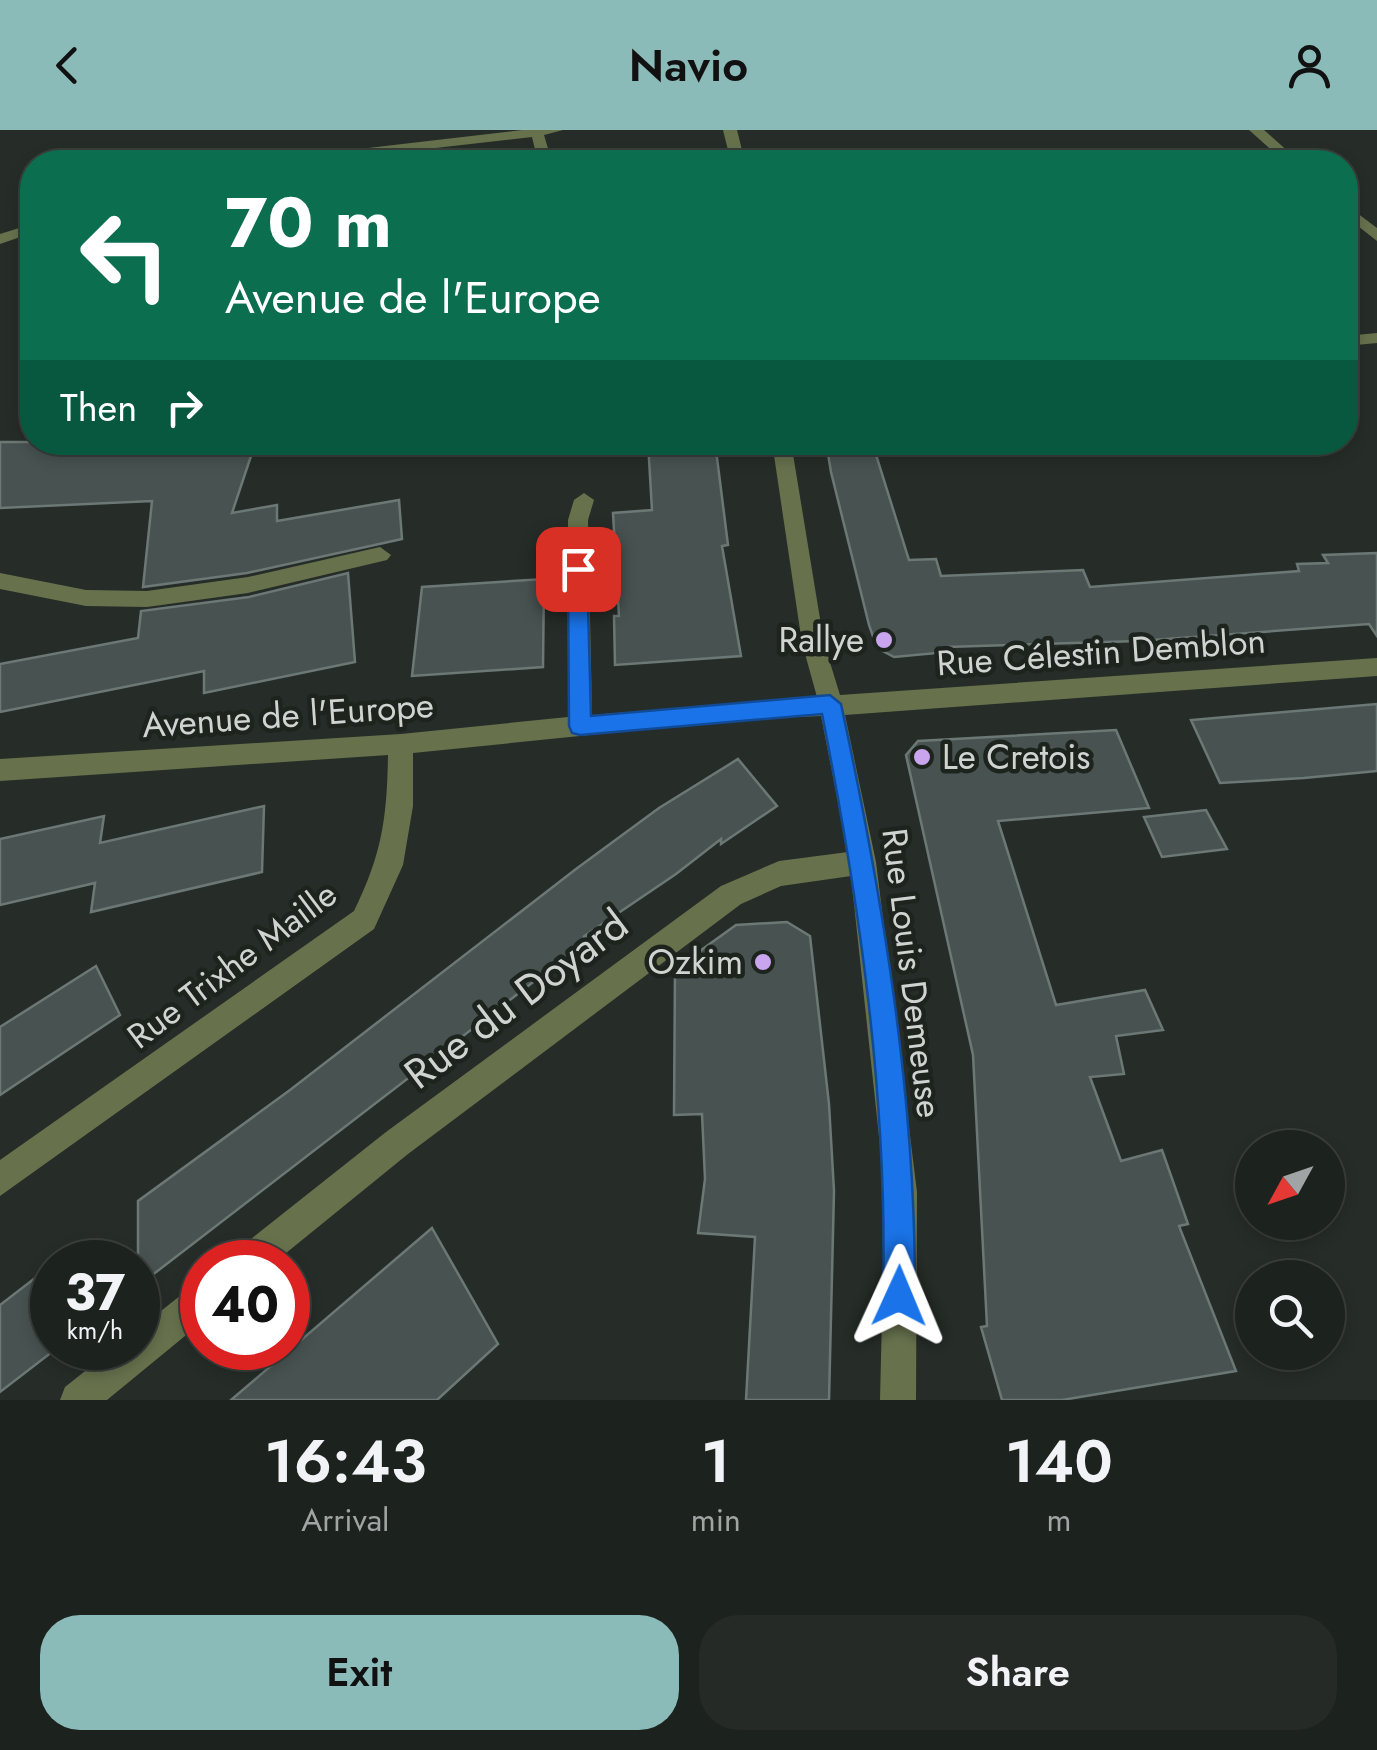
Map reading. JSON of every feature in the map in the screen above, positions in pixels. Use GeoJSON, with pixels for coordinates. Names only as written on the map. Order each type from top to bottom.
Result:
{"type":"FeatureCollection","features":[{"type":"Feature","properties":{"kind":"street"},"geometry":{"type":"LineString","coordinates":[[384,150],[556,130]]}},
{"type":"Feature","properties":{"kind":"street"},"geometry":{"type":"LineString","coordinates":[[1256,130],[1279,150]]}},
{"type":"Feature","properties":{"kind":"street"},"geometry":{"type":"LineString","coordinates":[[1358,219],[1377,236]]}},
{"type":"Feature","properties":{"kind":"street","name":"Rue Louis Demeuse"},"geometry":{"type":"LineString","coordinates":[[783,455],[813,643],[863,862],[901,1192],[898,1400]]}},
{"type":"Feature","properties":{"kind":"street"},"geometry":{"type":"LineString","coordinates":[[580,726],[578,520],[584,500]]}},
{"type":"Feature","properties":{"kind":"street"},"geometry":{"type":"LineString","coordinates":[[0,581],[110,600],[155,598],[246,584],[380,555]]}},
{"type":"Feature","properties":{"kind":"street","name":"Rue Célestin Demblon"},"geometry":{"type":"LineString","coordinates":[[830,704],[910,702],[1377,667]]}},
{"type":"Feature","properties":{"kind":"street","name":"Avenue de l'Europe"},"geometry":{"type":"LineString","coordinates":[[0,770],[401,744],[830,704]]}},
{"type":"Feature","properties":{"kind":"street","name":"Rue Trixhe Maille"},"geometry":{"type":"LineString","coordinates":[[0,1180],[364,920],[390,865],[400,806],[401,744]]}},
{"type":"Feature","properties":{"kind":"street","name":"Rue du Doyard"},"geometry":{"type":"LineString","coordinates":[[275,1240],[396,1143],[731,895],[779,874],[863,862]]}},
{"type":"Feature","properties":{"kind":"street"},"geometry":{"type":"LineString","coordinates":[[78,1400],[180,1318]]}},
{"type":"Feature","properties":{"kind":"building"},"geometry":{"type":"Polygon","coordinates":[[[0,442],[20,442],[20,455],[251,455],[232,513],[277,505],[277,521],[399,500],[402,539],[247,573],[143,587],[152,501],[0,508],[0,442]]]}},
{"type":"Feature","properties":{"kind":"building"},"geometry":{"type":"Polygon","coordinates":[[[649,455],[717,455],[728,545],[722,546],[741,656],[615,665],[614,616],[619,616],[613,513],[652,510],[649,455]]]}},
{"type":"Feature","properties":{"kind":"building"},"geometry":{"type":"Polygon","coordinates":[[[828,455],[876,455],[909,560],[936,559],[941,576],[1083,570],[1090,587],[1299,571],[1297,564],[1328,563],[1323,555],[1377,553],[1377,636],[1369,624],[1139,641],[947,647],[948,652],[894,657],[877,648],[869,625],[828,455]]]}},
{"type":"Feature","properties":{"kind":"building"},"geometry":{"type":"Polygon","coordinates":[[[348,573],[355,662],[204,693],[204,671],[0,712],[0,664],[138,638],[141,611],[249,597],[348,573]]]}},
{"type":"Feature","properties":{"kind":"building"},"geometry":{"type":"Polygon","coordinates":[[[544,579],[543,667],[412,676],[422,587],[544,579]]]}},
{"type":"Feature","properties":{"kind":"building"},"geometry":{"type":"Polygon","coordinates":[[[1377,704],[1377,771],[1304,778],[1220,783],[1191,720],[1377,704]]]}},
{"type":"Feature","properties":{"kind":"building"},"geometry":{"type":"Polygon","coordinates":[[[1116,730],[1149,808],[998,821],[1056,1005],[1145,990],[1163,1030],[1116,1036],[1124,1074],[1090,1077],[1121,1161],[1162,1150],[1188,1224],[1179,1226],[1236,1371],[1062,1400],[1002,1400],[981,1327],[987,1326],[973,1055],[906,755],[918,741],[1116,730]]]}},
{"type":"Feature","properties":{"kind":"building"},"geometry":{"type":"Polygon","coordinates":[[[738,759],[777,806],[721,844],[721,839],[583,937],[593,936],[198,1240],[180,1240],[180,1254],[160,1269],[160,1240],[138,1240],[138,1201],[659,808],[738,759]]]}},
{"type":"Feature","properties":{"kind":"building"},"geometry":{"type":"Polygon","coordinates":[[[264,806],[262,872],[91,912],[95,883],[0,905],[0,839],[104,816],[100,843],[264,806]]]}},
{"type":"Feature","properties":{"kind":"building"},"geometry":{"type":"Polygon","coordinates":[[[1206,810],[1227,849],[1162,857],[1144,817],[1206,810]]]}},
{"type":"Feature","properties":{"kind":"building"},"geometry":{"type":"Polygon","coordinates":[[[787,922],[810,936],[829,1104],[834,1191],[829,1400],[746,1400],[755,1237],[698,1233],[705,1179],[702,1114],[674,1115],[675,969],[736,925],[787,922]]]}},
{"type":"Feature","properties":{"kind":"building"},"geometry":{"type":"Polygon","coordinates":[[[96,966],[120,1015],[0,1095],[0,1027],[96,966]]]}},
{"type":"Feature","properties":{"kind":"building"},"geometry":{"type":"Polygon","coordinates":[[[432,1228],[498,1344],[437,1400],[231,1400],[266,1370],[310,1370],[310,1332],[432,1228]]]}},
{"type":"Feature","properties":{"kind":"building"},"geometry":{"type":"Polygon","coordinates":[[[30,1282],[30,1369],[0,1392],[0,1305],[30,1282]]]}},
{"type":"Feature","properties":{"kind":"place","name":"Rallye"},"geometry":{"type":"Point","coordinates":[884,640]}},
{"type":"Feature","properties":{"kind":"place","name":"Le Cretois"},"geometry":{"type":"Point","coordinates":[922,757]}},
{"type":"Feature","properties":{"kind":"place","name":"Ozkim"},"geometry":{"type":"Point","coordinates":[763,962]}},
{"type":"Feature","properties":{"kind":"route"},"geometry":{"type":"LineString","coordinates":[[578,569],[580,726],[830,704],[863,862],[901,1192],[899,1296]]}}]}
